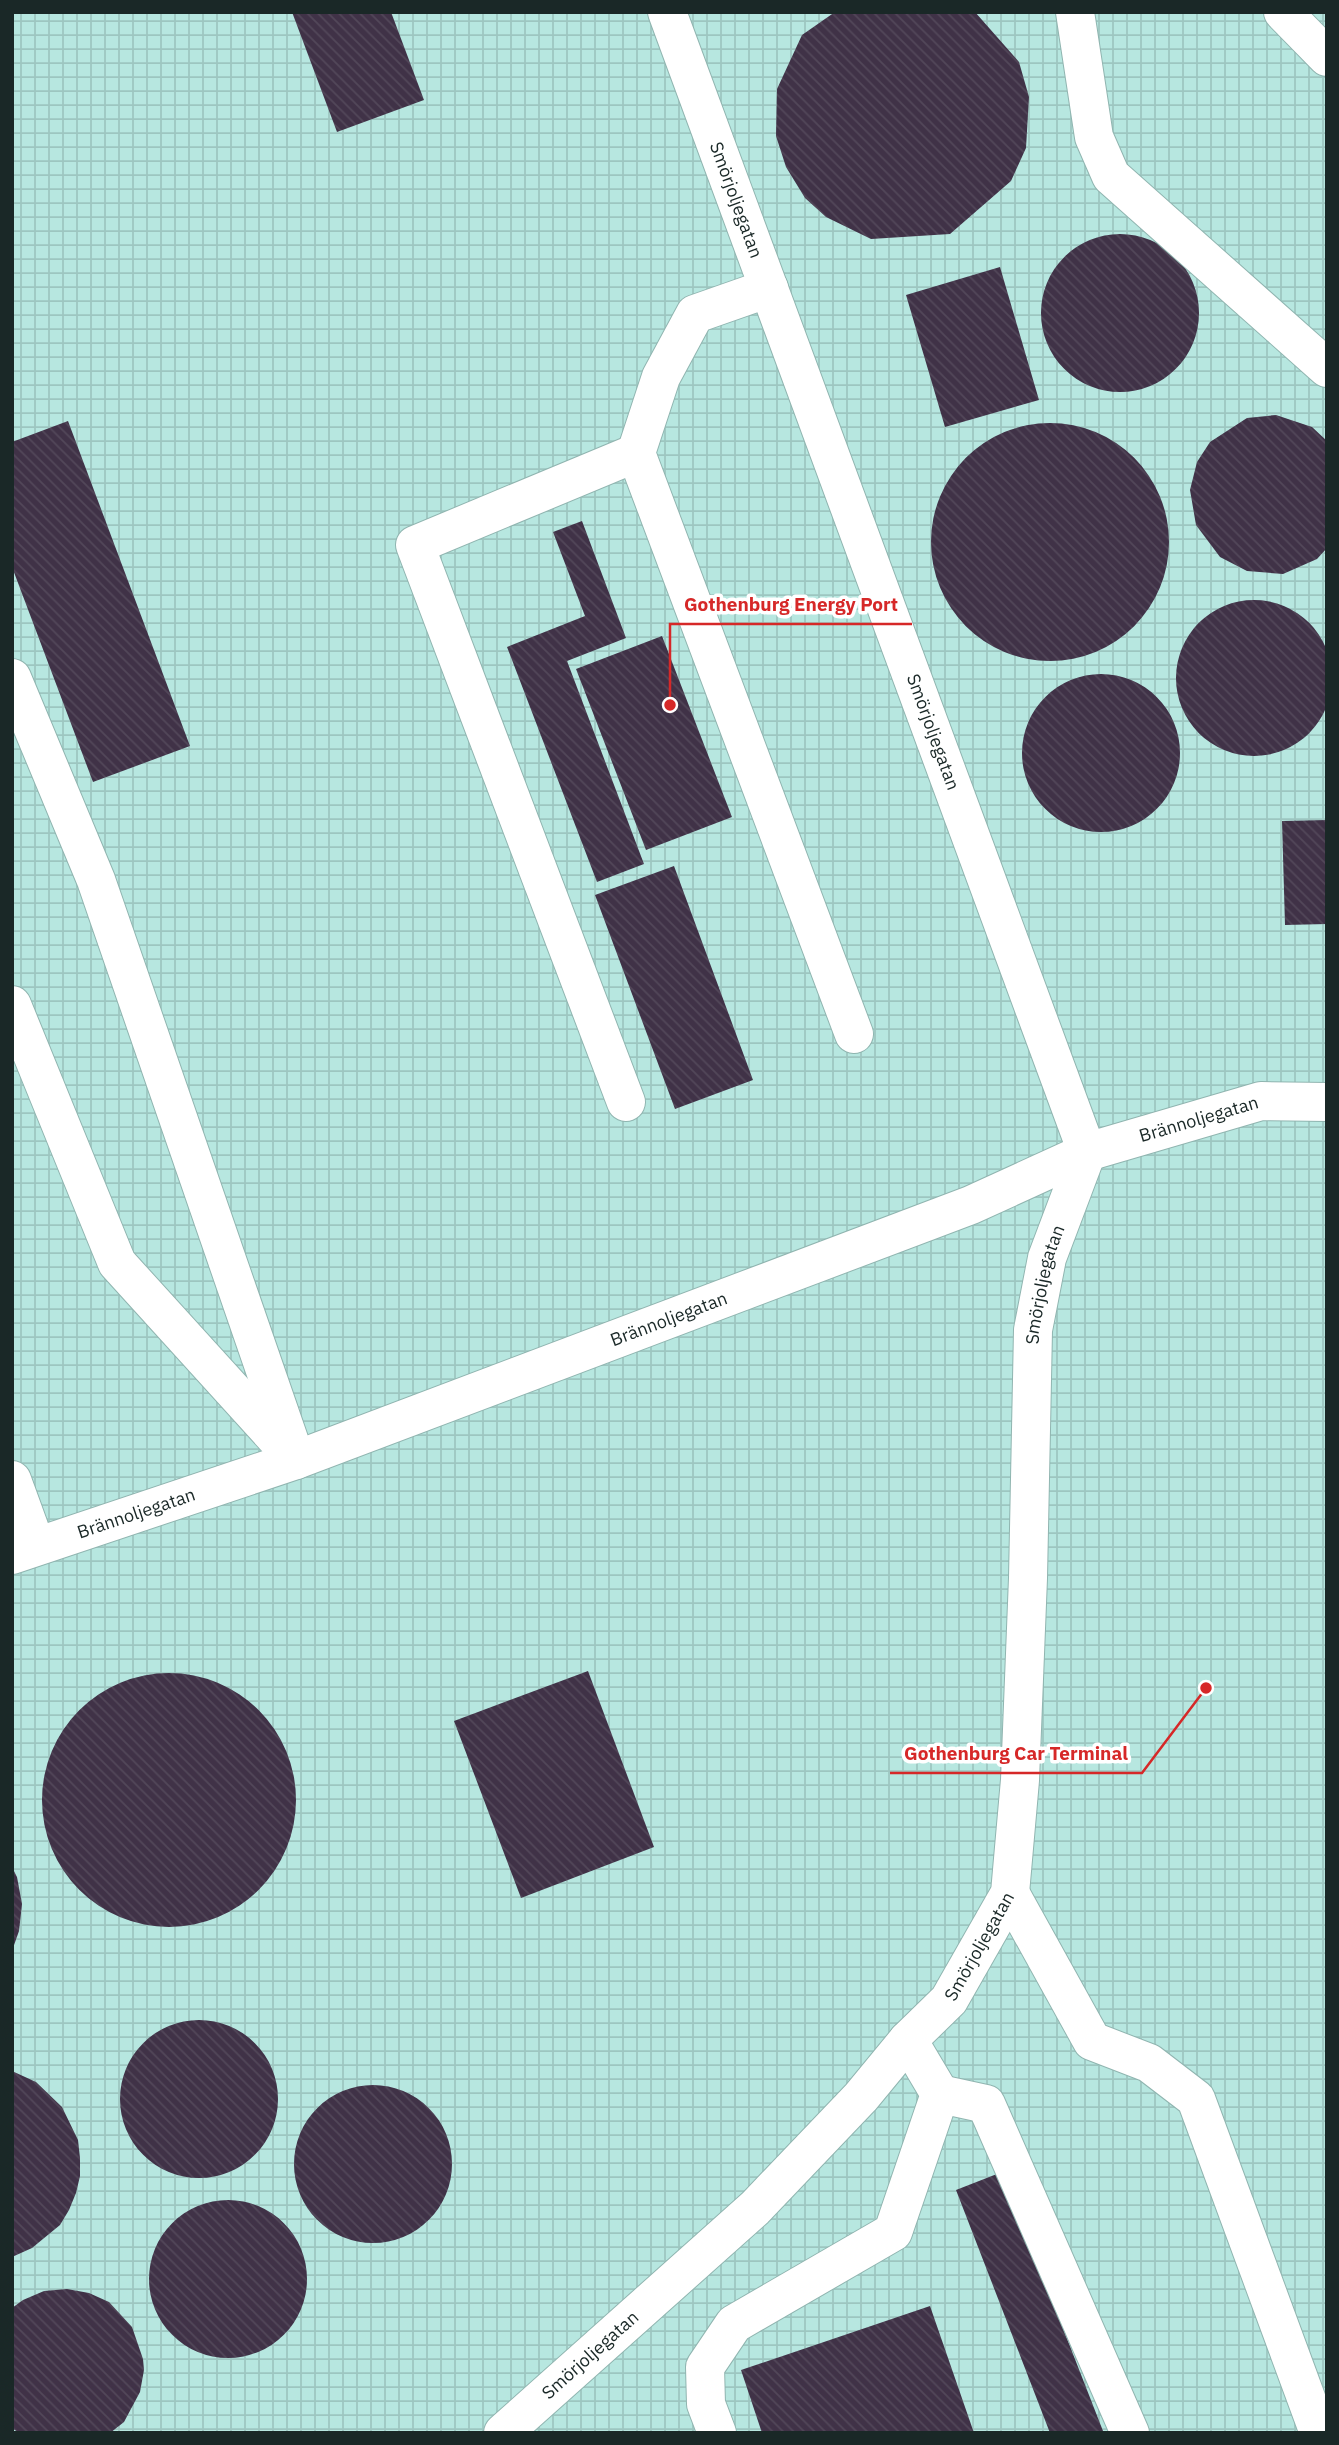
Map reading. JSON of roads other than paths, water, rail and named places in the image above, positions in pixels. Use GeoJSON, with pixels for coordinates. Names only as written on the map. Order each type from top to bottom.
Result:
{"type":"FeatureCollection","features":[{"type":"Feature","properties":{"kind":"lane"},"geometry":{"type":"LineString","coordinates":[[1075,12],[1094,137],[1111,176],[1327,368]]}},
{"type":"Feature","properties":{"kind":"lane"},"geometry":{"type":"LineString","coordinates":[[1283,12],[1327,57]]}},
{"type":"Feature","properties":{"kind":"lane","name":"Smörjoljegatan"},"geometry":{"type":"LineString","coordinates":[[503,2433],[755,2208],[861,2097],[908,2040],[949,2000],[1010,1893],[1020,1780],[1028,1578],[1033,1330],[1047,1258],[1087,1152],[769,288],[678,15]]}},
{"type":"Feature","properties":{"kind":"lane"},"geometry":{"type":"LineString","coordinates":[[769,288],[695,314],[661,377],[636,453],[854,1034]]}},
{"type":"Feature","properties":{"kind":"lane"},"geometry":{"type":"LineString","coordinates":[[626,1102],[415,545],[636,453]]}},
{"type":"Feature","properties":{"kind":"lane"},"geometry":{"type":"LineString","coordinates":[[12,678],[96,880],[296,1460]]}},
{"type":"Feature","properties":{"kind":"lane"},"geometry":{"type":"LineString","coordinates":[[12,1005],[117,1263],[296,1460]]}},
{"type":"Feature","properties":{"kind":"lane","name":"Brännoljegatan"},"geometry":{"type":"LineString","coordinates":[[24,1551],[296,1460],[971,1205],[1087,1152],[1261,1101],[1327,1102]]}},
{"type":"Feature","properties":{"kind":"lane"},"geometry":{"type":"LineString","coordinates":[[12,1480],[24,1551]]}},
{"type":"Feature","properties":{"kind":"lane"},"geometry":{"type":"LineString","coordinates":[[1010,1893],[1092,2041],[1149,2063],[1196,2099],[1319,2433]]}},
{"type":"Feature","properties":{"kind":"lane"},"geometry":{"type":"LineString","coordinates":[[908,2040],[940,2094],[986,2104],[1130,2433]]}},
{"type":"Feature","properties":{"kind":"lane"},"geometry":{"type":"LineString","coordinates":[[716,2433],[706,2404],[705,2367],[734,2324],[892,2232],[940,2094]]}},
{"type":"Feature","properties":{"kind":"place","name":"Gothenburg Energy Port"},"geometry":{"type":"Point","coordinates":[670,705]}},
{"type":"Feature","properties":{"kind":"place","name":"Gothenburg Car Terminal"},"geometry":{"type":"Point","coordinates":[1206,1688]}}]}
